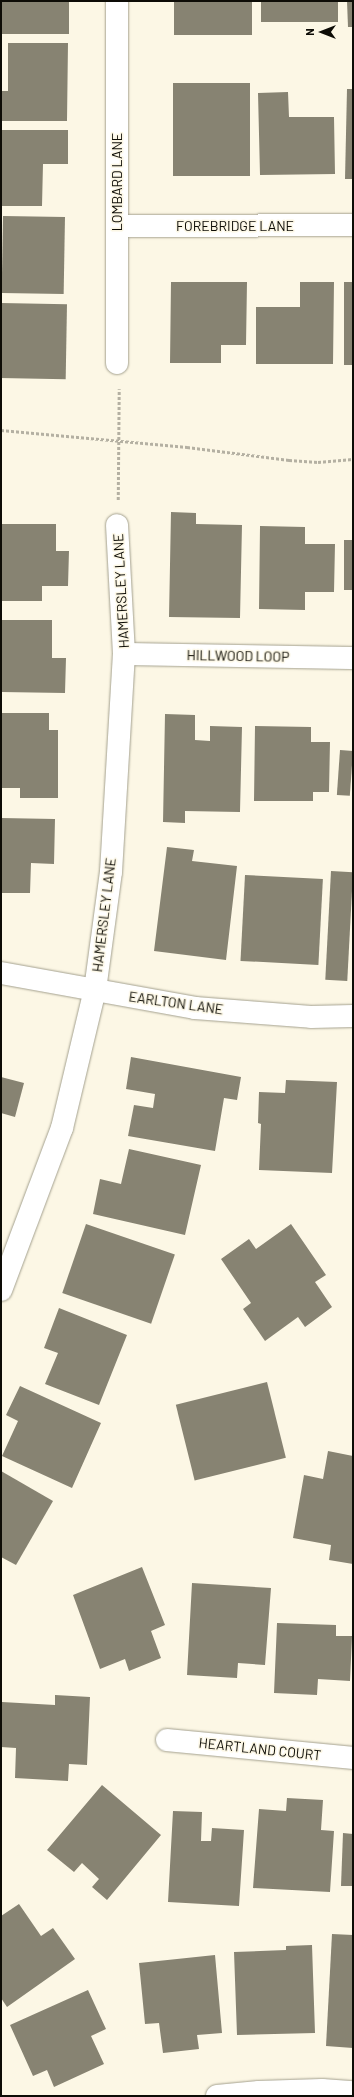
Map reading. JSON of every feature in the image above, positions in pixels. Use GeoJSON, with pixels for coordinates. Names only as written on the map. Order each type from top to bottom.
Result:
{"type":"FeatureCollection","features":[{"type":"Feature","properties":{"kind":"street","name":"LOMBARD LANE"},"geometry":{"type":"LineString","coordinates":[[117,1],[117,363]]}},
{"type":"Feature","properties":{"kind":"street","name":"FOREBRIDGE LANE"},"geometry":{"type":"LineString","coordinates":[[117,226],[353,225]]}},
{"type":"Feature","properties":{"kind":"street","name":"HAMERSLEY LANE"},"geometry":{"type":"LineString","coordinates":[[1,1290],[62,1128],[95,990],[111,872],[124,654],[117,525]]}},
{"type":"Feature","properties":{"kind":"street","name":"HILLWOOD LOOP"},"geometry":{"type":"LineString","coordinates":[[124,654],[353,658]]}},
{"type":"Feature","properties":{"kind":"street","name":"EARLTON LANE"},"geometry":{"type":"LineString","coordinates":[[1,973],[195,1008],[311,1017],[353,1016]]}},
{"type":"Feature","properties":{"kind":"street","name":"HEARTLAND COURT"},"geometry":{"type":"LineString","coordinates":[[167,1740],[353,1758]]}},
{"type":"Feature","properties":{"kind":"street"},"geometry":{"type":"LineString","coordinates":[[217,2096],[259,2092],[322,2090],[353,2092]]}},
{"type":"Feature","properties":{"kind":"path"},"geometry":{"type":"LineString","coordinates":[[117,363],[121,441],[117,525]]}},
{"type":"Feature","properties":{"kind":"path"},"geometry":{"type":"LineString","coordinates":[[1,430],[121,441],[289,460],[318,462],[353,459]]}},
{"type":"Feature","properties":{"kind":"building"},"geometry":{"type":"Polygon","coordinates":[[[1,1],[69,1],[69,34],[1,34],[1,1]]]}},
{"type":"Feature","properties":{"kind":"building"},"geometry":{"type":"Polygon","coordinates":[[[174,1],[252,1],[252,35],[174,35],[174,1]]]}},
{"type":"Feature","properties":{"kind":"building"},"geometry":{"type":"Polygon","coordinates":[[[261,1],[338,1],[338,22],[261,22],[261,1]]]}},
{"type":"Feature","properties":{"kind":"building"},"geometry":{"type":"Polygon","coordinates":[[[347,1],[353,1],[353,27],[348,27],[347,1]]]}},
{"type":"Feature","properties":{"kind":"building"},"geometry":{"type":"Polygon","coordinates":[[[8,43],[68,43],[67,121],[1,121],[1,91],[8,91],[8,43]]]}},
{"type":"Feature","properties":{"kind":"building"},"geometry":{"type":"Polygon","coordinates":[[[173,83],[250,83],[250,176],[173,176],[173,83]]]}},
{"type":"Feature","properties":{"kind":"building"},"geometry":{"type":"Polygon","coordinates":[[[347,89],[353,89],[353,179],[345,179],[347,89]]]}},
{"type":"Feature","properties":{"kind":"building"},"geometry":{"type":"Polygon","coordinates":[[[288,92],[289,117],[334,117],[335,174],[260,175],[258,93],[288,92]]]}},
{"type":"Feature","properties":{"kind":"building"},"geometry":{"type":"Polygon","coordinates":[[[1,130],[68,130],[68,164],[43,164],[42,206],[1,206],[1,130]]]}},
{"type":"Feature","properties":{"kind":"building"},"geometry":{"type":"Polygon","coordinates":[[[3,216],[65,217],[64,294],[2,293],[3,216]]]}},
{"type":"Feature","properties":{"kind":"building"},"geometry":{"type":"Polygon","coordinates":[[[171,282],[247,282],[246,345],[221,345],[221,363],[170,363],[171,282]]]}},
{"type":"Feature","properties":{"kind":"building"},"geometry":{"type":"Polygon","coordinates":[[[300,282],[334,282],[333,364],[256,364],[256,307],[300,307],[300,282]]]}},
{"type":"Feature","properties":{"kind":"building"},"geometry":{"type":"Polygon","coordinates":[[[344,282],[353,282],[353,365],[344,365],[344,282]]]}},
{"type":"Feature","properties":{"kind":"building"},"geometry":{"type":"Polygon","coordinates":[[[1,303],[67,304],[66,379],[1,378],[1,303]]]}},
{"type":"Feature","properties":{"kind":"building"},"geometry":{"type":"Polygon","coordinates":[[[171,512],[196,513],[196,524],[242,525],[240,618],[169,617],[171,512]]]}},
{"type":"Feature","properties":{"kind":"building"},"geometry":{"type":"Polygon","coordinates":[[[1,524],[56,524],[56,551],[69,551],[68,586],[42,586],[42,601],[1,601],[1,524]]]}},
{"type":"Feature","properties":{"kind":"building"},"geometry":{"type":"Polygon","coordinates":[[[260,526],[305,527],[305,544],[335,544],[334,592],[305,592],[305,610],[259,609],[260,526]]]}},
{"type":"Feature","properties":{"kind":"building"},"geometry":{"type":"Polygon","coordinates":[[[344,540],[353,540],[353,590],[344,590],[344,540]]]}},
{"type":"Feature","properties":{"kind":"building"},"geometry":{"type":"Polygon","coordinates":[[[1,620],[52,620],[52,658],[66,658],[65,693],[1,692],[1,620]]]}},
{"type":"Feature","properties":{"kind":"building"},"geometry":{"type":"Polygon","coordinates":[[[1,713],[49,713],[49,730],[58,730],[58,798],[20,798],[20,788],[1,788],[1,713]]]}},
{"type":"Feature","properties":{"kind":"building"},"geometry":{"type":"Polygon","coordinates":[[[165,714],[195,715],[195,740],[210,741],[210,726],[242,727],[240,812],[185,811],[185,823],[163,822],[165,714]]]}},
{"type":"Feature","properties":{"kind":"building"},"geometry":{"type":"Polygon","coordinates":[[[255,726],[311,727],[311,742],[330,742],[329,792],[313,792],[313,801],[254,801],[255,726]]]}},
{"type":"Feature","properties":{"kind":"building"},"geometry":{"type":"Polygon","coordinates":[[[340,750],[353,751],[350,796],[337,795],[340,750]]]}},
{"type":"Feature","properties":{"kind":"building"},"geometry":{"type":"Polygon","coordinates":[[[1,818],[55,819],[54,864],[31,863],[30,893],[1,893],[1,818]]]}},
{"type":"Feature","properties":{"kind":"building"},"geometry":{"type":"Polygon","coordinates":[[[167,847],[194,850],[192,861],[237,866],[226,960],[154,951],[167,847]]]}},
{"type":"Feature","properties":{"kind":"building"},"geometry":{"type":"Polygon","coordinates":[[[331,871],[353,872],[347,981],[325,980],[331,871]]]}},
{"type":"Feature","properties":{"kind":"building"},"geometry":{"type":"Polygon","coordinates":[[[245,875],[323,879],[318,965],[240,961],[245,875]]]}},
{"type":"Feature","properties":{"kind":"building"},"geometry":{"type":"Polygon","coordinates":[[[131,1057],[241,1077],[237,1100],[224,1098],[215,1151],[128,1136],[134,1105],[153,1108],[155,1094],[126,1089],[131,1057]]]}},
{"type":"Feature","properties":{"kind":"building"},"geometry":{"type":"Polygon","coordinates":[[[1,1077],[24,1083],[15,1117],[1,1113],[1,1077]]]}},
{"type":"Feature","properties":{"kind":"building"},"geometry":{"type":"Polygon","coordinates":[[[286,1080],[337,1082],[332,1173],[259,1170],[261,1124],[258,1123],[259,1092],[285,1093],[286,1080]]]}},
{"type":"Feature","properties":{"kind":"building"},"geometry":{"type":"Polygon","coordinates":[[[129,1149],[201,1165],[185,1235],[93,1214],[100,1179],[121,1184],[129,1149]]]}},
{"type":"Feature","properties":{"kind":"building"},"geometry":{"type":"Polygon","coordinates":[[[86,1224],[175,1255],[151,1324],[62,1293],[86,1224]]]}},
{"type":"Feature","properties":{"kind":"building"},"geometry":{"type":"Polygon","coordinates":[[[291,1224],[326,1275],[315,1282],[332,1307],[305,1327],[298,1317],[265,1341],[243,1309],[251,1303],[221,1259],[249,1239],[256,1249],[291,1224]]]}},
{"type":"Feature","properties":{"kind":"building"},"geometry":{"type":"Polygon","coordinates":[[[59,1308],[127,1335],[99,1405],[45,1384],[58,1353],[44,1348],[59,1308]]]}},
{"type":"Feature","properties":{"kind":"building"},"geometry":{"type":"Polygon","coordinates":[[[267,1382],[286,1458],[195,1480],[176,1405],[267,1382]]]}},
{"type":"Feature","properties":{"kind":"building"},"geometry":{"type":"Polygon","coordinates":[[[20,1386],[101,1423],[72,1488],[2,1456],[18,1421],[6,1415],[20,1386]]]}},
{"type":"Feature","properties":{"kind":"building"},"geometry":{"type":"Polygon","coordinates":[[[328,1451],[353,1456],[353,1564],[329,1560],[331,1545],[293,1538],[304,1475],[323,1479],[328,1451]]]}},
{"type":"Feature","properties":{"kind":"building"},"geometry":{"type":"Polygon","coordinates":[[[1,1471],[53,1501],[16,1565],[1,1557],[1,1471]]]}},
{"type":"Feature","properties":{"kind":"building"},"geometry":{"type":"Polygon","coordinates":[[[142,1567],[165,1625],[151,1631],[161,1658],[129,1671],[125,1659],[100,1669],[73,1595],[142,1567]]]}},
{"type":"Feature","properties":{"kind":"building"},"geometry":{"type":"Polygon","coordinates":[[[192,1583],[271,1588],[265,1665],[238,1663],[237,1678],[187,1675],[192,1583]]]}},
{"type":"Feature","properties":{"kind":"building"},"geometry":{"type":"Polygon","coordinates":[[[277,1623],[336,1625],[336,1636],[352,1636],[350,1681],[318,1679],[317,1695],[274,1693],[277,1623]]]}},
{"type":"Feature","properties":{"kind":"building"},"geometry":{"type":"Polygon","coordinates":[[[55,1695],[90,1697],[87,1765],[69,1764],[68,1781],[15,1778],[16,1748],[1,1747],[2,1702],[55,1705],[55,1695]]]}},
{"type":"Feature","properties":{"kind":"building"},"geometry":{"type":"Polygon","coordinates":[[[102,1785],[161,1835],[107,1900],[92,1887],[99,1879],[82,1863],[74,1872],[47,1850],[102,1785]]]}},
{"type":"Feature","properties":{"kind":"building"},"geometry":{"type":"Polygon","coordinates":[[[287,1798],[323,1800],[321,1830],[334,1831],[330,1892],[253,1888],[259,1809],[286,1811],[287,1798]]]}},
{"type":"Feature","properties":{"kind":"building"},"geometry":{"type":"Polygon","coordinates":[[[173,1811],[202,1812],[201,1841],[211,1841],[212,1828],[244,1830],[239,1906],[168,1902],[173,1811]]]}},
{"type":"Feature","properties":{"kind":"building"},"geometry":{"type":"Polygon","coordinates":[[[343,1833],[353,1834],[353,1886],[341,1886],[343,1833]]]}},
{"type":"Feature","properties":{"kind":"building"},"geometry":{"type":"Polygon","coordinates":[[[19,1904],[41,1936],[53,1928],[75,1959],[7,2007],[1,1998],[1,1916],[19,1904]]]}},
{"type":"Feature","properties":{"kind":"building"},"geometry":{"type":"Polygon","coordinates":[[[332,1934],[353,1935],[353,2048],[326,2046],[332,1934]]]}},
{"type":"Feature","properties":{"kind":"building"},"geometry":{"type":"Polygon","coordinates":[[[312,1945],[315,2033],[237,2035],[234,1952],[286,1950],[286,1946],[312,1945]]]}},
{"type":"Feature","properties":{"kind":"building"},"geometry":{"type":"Polygon","coordinates":[[[215,1955],[222,2033],[197,2035],[199,2049],[163,2053],[159,2023],[145,2024],[139,1963],[215,1955]]]}},
{"type":"Feature","properties":{"kind":"building"},"geometry":{"type":"Polygon","coordinates":[[[88,1990],[106,2029],[91,2036],[104,2064],[54,2087],[47,2070],[33,2076],[10,2025],[88,1990]]]}}]}
